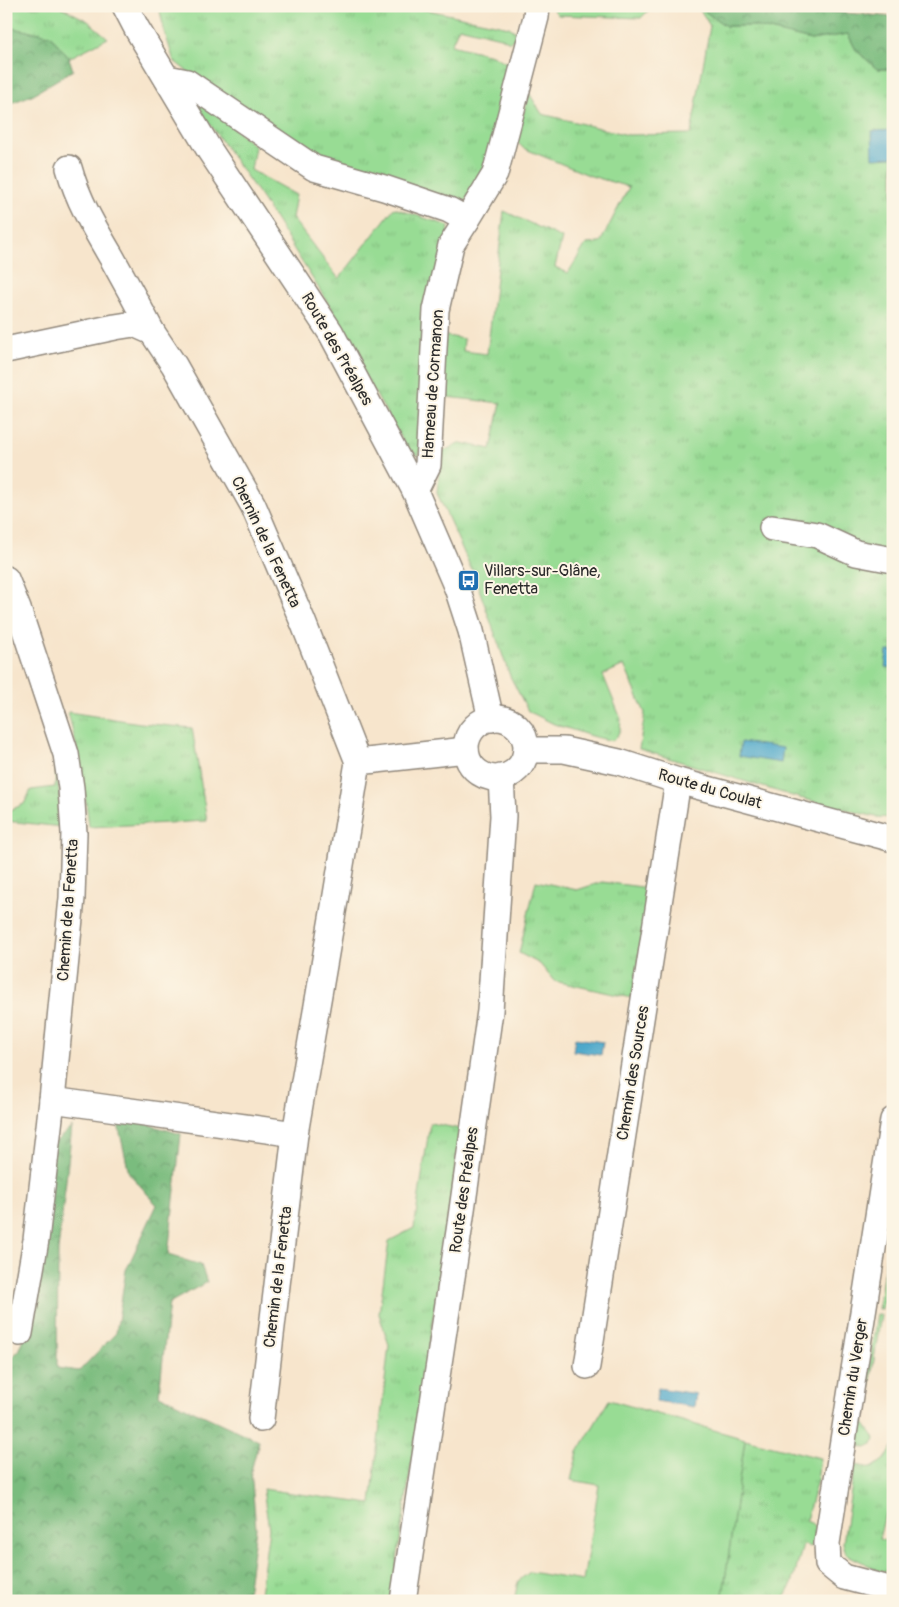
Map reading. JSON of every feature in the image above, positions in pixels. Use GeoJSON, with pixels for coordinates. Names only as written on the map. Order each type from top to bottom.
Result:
{"type":"FeatureCollection","features":[{"type":"Feature","properties":{"kind":"street","name":"Route des Préalpes"},"geometry":{"type":"LineString","coordinates":[[125,6],[210,151],[331,333],[414,490],[457,588],[471,631],[491,719]]}},
{"type":"Feature","properties":{"kind":"street","name":"Hameau de Cormanon"},"geometry":{"type":"LineString","coordinates":[[414,490],[428,465],[436,310],[451,245],[495,174],[535,22],[537,6]]}},
{"type":"Feature","properties":{"kind":"street"},"geometry":{"type":"LineString","coordinates":[[166,78],[187,82],[314,168],[384,188],[449,210],[466,220]]}},
{"type":"Feature","properties":{"kind":"street","name":"Chemin de la Fenetta"},"geometry":{"type":"LineString","coordinates":[[70,168],[73,181],[85,210],[152,332],[174,365],[252,505],[303,622],[358,762],[295,1134],[261,1419]]}},
{"type":"Feature","properties":{"kind":"street"},"geometry":{"type":"LineString","coordinates":[[6,350],[124,325],[134,324],[152,332]]}},
{"type":"Feature","properties":{"kind":"street"},"geometry":{"type":"LineString","coordinates":[[772,528],[817,535],[856,553],[893,560]]}},
{"type":"Feature","properties":{"kind":"street","name":"Chemin de la Fenetta"},"geometry":{"type":"LineString","coordinates":[[6,579],[66,754],[71,788],[74,833],[72,898],[52,1100],[36,1240],[20,1333]]}},
{"type":"Feature","properties":{"kind":"street"},"geometry":{"type":"LineString","coordinates":[[491,719],[503,719],[514,724],[524,738],[526,750],[523,761],[516,770],[501,778],[480,774],[470,764],[466,750],[467,741],[476,726],[491,719]]}},
{"type":"Feature","properties":{"kind":"street"},"geometry":{"type":"LineString","coordinates":[[358,762],[466,750]]}},
{"type":"Feature","properties":{"kind":"street","name":"Route du Coulat"},"geometry":{"type":"LineString","coordinates":[[526,750],[564,750],[620,762],[678,781],[893,839]]}},
{"type":"Feature","properties":{"kind":"street","name":"Route des Préalpes"},"geometry":{"type":"LineString","coordinates":[[403,1601],[490,1011],[503,816],[501,778]]}},
{"type":"Feature","properties":{"kind":"street","name":"Chemin des Sources"},"geometry":{"type":"LineString","coordinates":[[587,1366],[678,781]]}},
{"type":"Feature","properties":{"kind":"street"},"geometry":{"type":"LineString","coordinates":[[52,1100],[295,1134]]}},
{"type":"Feature","properties":{"kind":"street","name":"Chemin du Verger"},"geometry":{"type":"LineString","coordinates":[[893,1120],[827,1543],[828,1564],[844,1578],[893,1590]]}},
{"type":"Feature","properties":{"kind":"green space"},"geometry":{"type":"Polygon","coordinates":[[[6,6],[59,6],[88,21],[108,38],[69,58],[50,35],[6,27],[6,6]]]}},
{"type":"Feature","properties":{"kind":"green space"},"geometry":{"type":"Polygon","coordinates":[[[159,6],[408,6],[509,27],[516,32],[515,38],[510,42],[500,37],[459,27],[451,45],[492,55],[509,64],[513,76],[491,158],[464,203],[458,204],[320,164],[269,135],[174,61],[159,6]]]}},
{"type":"Feature","properties":{"kind":"green space"},"geometry":{"type":"Polygon","coordinates":[[[551,6],[653,6],[641,18],[558,15],[551,6]]]}},
{"type":"Feature","properties":{"kind":"green space"},"geometry":{"type":"Polygon","coordinates":[[[673,6],[704,6],[704,11],[726,26],[753,26],[811,40],[848,34],[856,50],[877,69],[893,69],[893,818],[876,817],[796,797],[639,749],[645,713],[624,665],[603,675],[621,719],[620,730],[612,741],[554,724],[528,711],[510,676],[474,575],[437,493],[441,452],[461,443],[491,449],[501,403],[437,396],[441,335],[464,339],[463,351],[487,354],[504,211],[562,238],[555,267],[568,273],[586,244],[600,243],[629,187],[591,176],[523,148],[516,141],[529,93],[542,114],[628,135],[691,134],[710,26],[699,8],[673,6]]]}},
{"type":"Feature","properties":{"kind":"green space"},"geometry":{"type":"Polygon","coordinates":[[[704,6],[762,6],[893,17],[893,69],[877,69],[856,50],[848,34],[811,40],[753,26],[726,26],[704,11],[704,6]]]}},
{"type":"Feature","properties":{"kind":"green space"},"geometry":{"type":"Polygon","coordinates":[[[6,27],[50,35],[69,58],[73,70],[32,95],[6,105],[6,27]]]}},
{"type":"Feature","properties":{"kind":"green space"},"geometry":{"type":"Polygon","coordinates":[[[199,99],[255,146],[251,170],[296,195],[292,218],[339,279],[394,208],[449,226],[419,456],[407,448],[365,376],[333,311],[263,200],[195,103],[199,99]]]}},
{"type":"Feature","properties":{"kind":"green space"},"geometry":{"type":"Polygon","coordinates":[[[68,712],[140,723],[192,728],[207,821],[89,827],[81,769],[68,712]]]}},
{"type":"Feature","properties":{"kind":"green space"},"geometry":{"type":"Polygon","coordinates":[[[56,767],[63,827],[6,821],[6,812],[24,804],[31,790],[55,787],[56,767]]]}},
{"type":"Feature","properties":{"kind":"green space"},"geometry":{"type":"Polygon","coordinates":[[[536,881],[577,890],[602,882],[650,888],[632,998],[554,981],[540,964],[519,953],[536,881]]]}},
{"type":"Feature","properties":{"kind":"green space"},"geometry":{"type":"Polygon","coordinates":[[[116,1115],[181,1134],[168,1255],[201,1265],[207,1282],[169,1303],[159,1395],[259,1441],[251,1471],[256,1528],[246,1601],[6,1601],[6,1361],[19,1351],[37,1307],[54,1143],[72,1127],[58,1251],[57,1368],[79,1371],[116,1333],[126,1270],[157,1205],[129,1173],[116,1115]]]}},
{"type":"Feature","properties":{"kind":"green space"},"geometry":{"type":"Polygon","coordinates":[[[430,1123],[461,1129],[391,1601],[259,1601],[269,1529],[263,1489],[371,1504],[389,1345],[379,1314],[389,1241],[414,1228],[430,1123]]]}},
{"type":"Feature","properties":{"kind":"green space"},"geometry":{"type":"Polygon","coordinates":[[[893,1213],[893,1236],[882,1309],[878,1309],[893,1213]]]}},
{"type":"Feature","properties":{"kind":"green space"},"geometry":{"type":"Polygon","coordinates":[[[877,1314],[881,1315],[864,1423],[875,1438],[873,1444],[867,1447],[857,1446],[877,1314]]]}},
{"type":"Feature","properties":{"kind":"green space"},"geometry":{"type":"Polygon","coordinates":[[[609,1400],[745,1439],[722,1601],[514,1601],[518,1581],[530,1572],[583,1581],[599,1485],[571,1480],[578,1452],[609,1400]]]}},
{"type":"Feature","properties":{"kind":"green space"},"geometry":{"type":"Polygon","coordinates":[[[745,1439],[820,1458],[817,1481],[806,1520],[816,1529],[814,1544],[811,1547],[803,1545],[792,1584],[784,1598],[790,1601],[722,1601],[745,1439]]]}},
{"type":"Feature","properties":{"kind":"green space"},"geometry":{"type":"Polygon","coordinates":[[[893,1445],[893,1515],[885,1514],[879,1539],[893,1543],[893,1558],[890,1571],[880,1571],[846,1554],[843,1543],[855,1465],[872,1468],[886,1458],[893,1445]]]}},
{"type":"Feature","properties":{"kind":"water"},"geometry":{"type":"Polygon","coordinates":[[[893,130],[893,157],[873,158],[872,131],[893,130]]]}},
{"type":"Feature","properties":{"kind":"water"},"geometry":{"type":"Polygon","coordinates":[[[887,651],[893,651],[893,668],[885,667],[887,651]]]}},
{"type":"Feature","properties":{"kind":"water"},"geometry":{"type":"Polygon","coordinates":[[[741,742],[783,748],[781,763],[739,756],[741,742]]]}},
{"type":"Feature","properties":{"kind":"water"},"geometry":{"type":"Polygon","coordinates":[[[575,1038],[603,1042],[601,1055],[573,1051],[575,1038]]]}},
{"type":"Feature","properties":{"kind":"water"},"geometry":{"type":"Polygon","coordinates":[[[658,1388],[696,1394],[694,1407],[656,1401],[658,1388]]]}},
{"type":"Feature","properties":{"kind":"place","name":"Villars-sur-Glâne, Fenetta"},"geometry":{"type":"Point","coordinates":[468,580]}}]}
